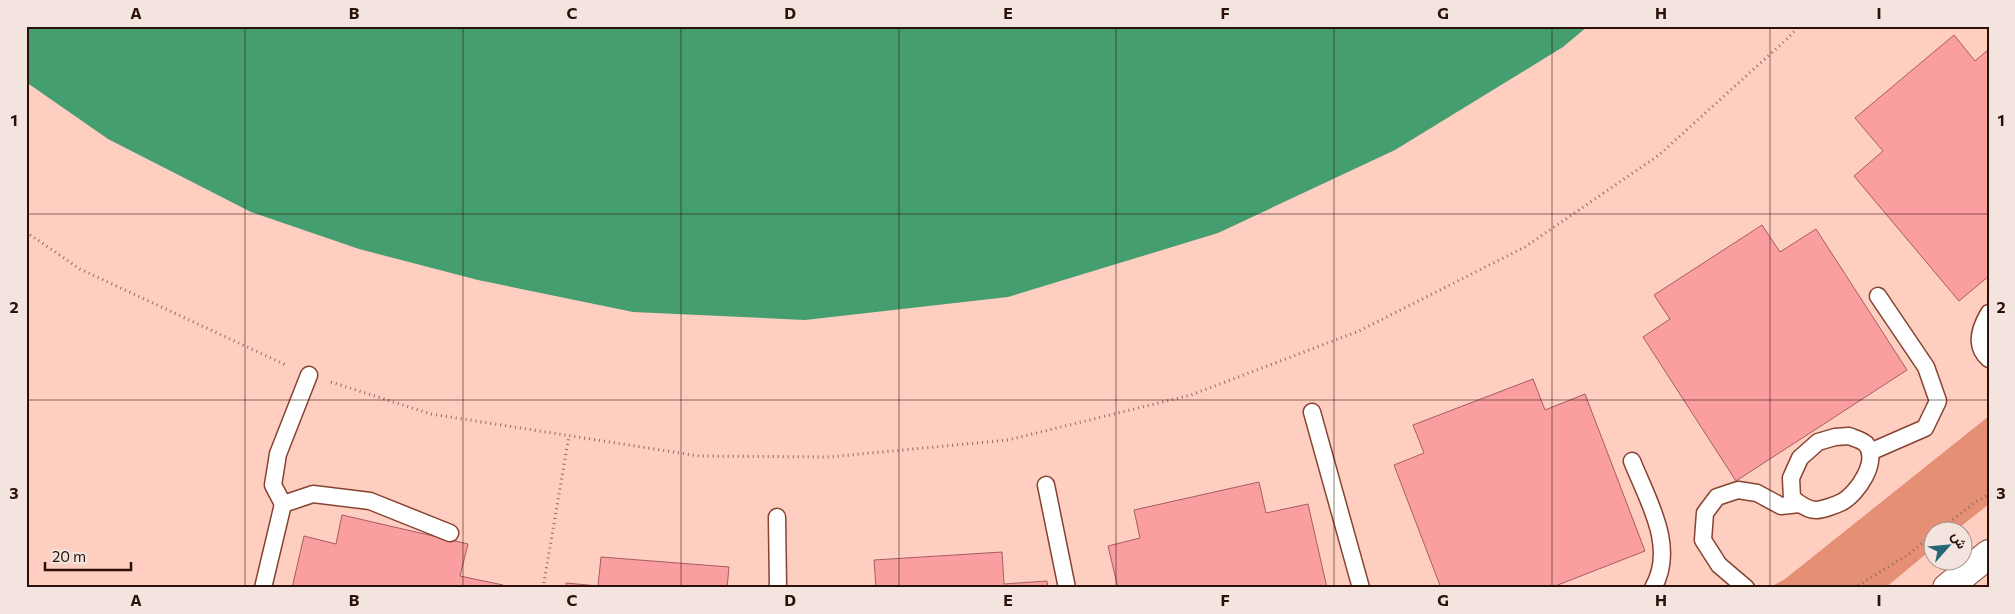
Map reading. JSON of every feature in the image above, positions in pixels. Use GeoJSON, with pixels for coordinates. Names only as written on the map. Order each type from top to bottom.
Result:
{"type":"FeatureCollection","features":[{"type":"Feature","properties":{"kind":"street"},"geometry":{"type":"LineString","coordinates":[[1948,588],[1989,554]]}},
{"type":"Feature","properties":{"kind":"lane"},"geometry":{"type":"LineString","coordinates":[[1870,452],[1925,428],[1938,401],[1926,367],[1878,296]]}},
{"type":"Feature","properties":{"kind":"lane"},"geometry":{"type":"LineString","coordinates":[[1989,313],[1979,336],[1982,354],[1989,359]]}},
{"type":"Feature","properties":{"kind":"lane"},"geometry":{"type":"LineString","coordinates":[[263,588],[283,504],[272,485],[278,454],[309,375]]}},
{"type":"Feature","properties":{"kind":"lane"},"geometry":{"type":"LineString","coordinates":[[1312,412],[1361,588]]}},
{"type":"Feature","properties":{"kind":"lane"},"geometry":{"type":"LineString","coordinates":[[1746,588],[1719,566],[1703,540],[1705,513],[1717,497],[1738,490],[1757,493],[1781,506],[1798,504],[1816,510],[1842,502],[1860,485],[1868,471],[1870,452],[1865,443],[1849,436],[1835,437],[1818,442],[1800,458],[1791,478],[1792,498],[1798,504]]}},
{"type":"Feature","properties":{"kind":"lane"},"geometry":{"type":"LineString","coordinates":[[1632,461],[1663,545],[1661,566],[1653,588]]}},
{"type":"Feature","properties":{"kind":"lane"},"geometry":{"type":"LineString","coordinates":[[1046,486],[1066,588]]}},
{"type":"Feature","properties":{"kind":"lane"},"geometry":{"type":"LineString","coordinates":[[283,504],[312,494],[370,501],[450,533]]}},
{"type":"Feature","properties":{"kind":"lane"},"geometry":{"type":"LineString","coordinates":[[777,517],[778,588]]}},
{"type":"Feature","properties":{"kind":"path"},"geometry":{"type":"LineString","coordinates":[[26,232],[80,268],[309,375],[430,414],[699,456],[830,457],[1008,440],[1191,395],[1359,331],[1525,247],[1659,155],[1799,26]]}},
{"type":"Feature","properties":{"kind":"path"},"geometry":{"type":"LineString","coordinates":[[543,588],[569,436]]}},
{"type":"Feature","properties":{"kind":"path"},"geometry":{"type":"LineString","coordinates":[[1950,522],[1989,494]]}},
{"type":"Feature","properties":{"kind":"path"},"geometry":{"type":"LineString","coordinates":[[1854,588],[1909,554],[1922,543]]}},
{"type":"Feature","properties":{"kind":"shaded area"},"geometry":{"type":"Polygon","coordinates":[[[26,26],[1588,26],[1563,47],[1395,150],[1218,233],[1008,297],[805,320],[633,312],[478,280],[359,249],[251,212],[108,139],[26,82],[26,26]]]}},
{"type":"Feature","properties":{"kind":"shaded area"},"geometry":{"type":"Polygon","coordinates":[[[1989,416],[1989,504],[1966,522],[1922,522],[1922,557],[1885,588],[1769,588],[1785,579],[1989,416]]]}},
{"type":"Feature","properties":{"kind":"building"},"geometry":{"type":"Polygon","coordinates":[[[1954,35],[1975,61],[1989,49],[1989,276],[1959,301],[1854,176],[1883,151],[1855,118],[1954,35]]]}},
{"type":"Feature","properties":{"kind":"building"},"geometry":{"type":"Polygon","coordinates":[[[1762,225],[1780,252],[1816,229],[1907,370],[1736,481],[1643,337],[1670,319],[1654,295],[1762,225]]]}},
{"type":"Feature","properties":{"kind":"building"},"geometry":{"type":"Polygon","coordinates":[[[1533,379],[1545,410],[1585,394],[1645,551],[1550,588],[1441,588],[1394,465],[1424,453],[1413,425],[1533,379]]]}},
{"type":"Feature","properties":{"kind":"building"},"geometry":{"type":"Polygon","coordinates":[[[1259,482],[1266,513],[1308,504],[1327,588],[1118,588],[1108,546],[1140,538],[1134,510],[1259,482]]]}},
{"type":"Feature","properties":{"kind":"building"},"geometry":{"type":"Polygon","coordinates":[[[342,515],[468,544],[460,576],[503,585],[502,588],[292,588],[304,536],[336,544],[342,515]]]}},
{"type":"Feature","properties":{"kind":"building"},"geometry":{"type":"Polygon","coordinates":[[[1002,552],[1004,584],[1047,581],[1048,588],[876,588],[874,560],[1002,552]]]}},
{"type":"Feature","properties":{"kind":"building"},"geometry":{"type":"Polygon","coordinates":[[[601,557],[729,567],[727,588],[566,588],[566,583],[598,586],[601,557]]]}}]}
